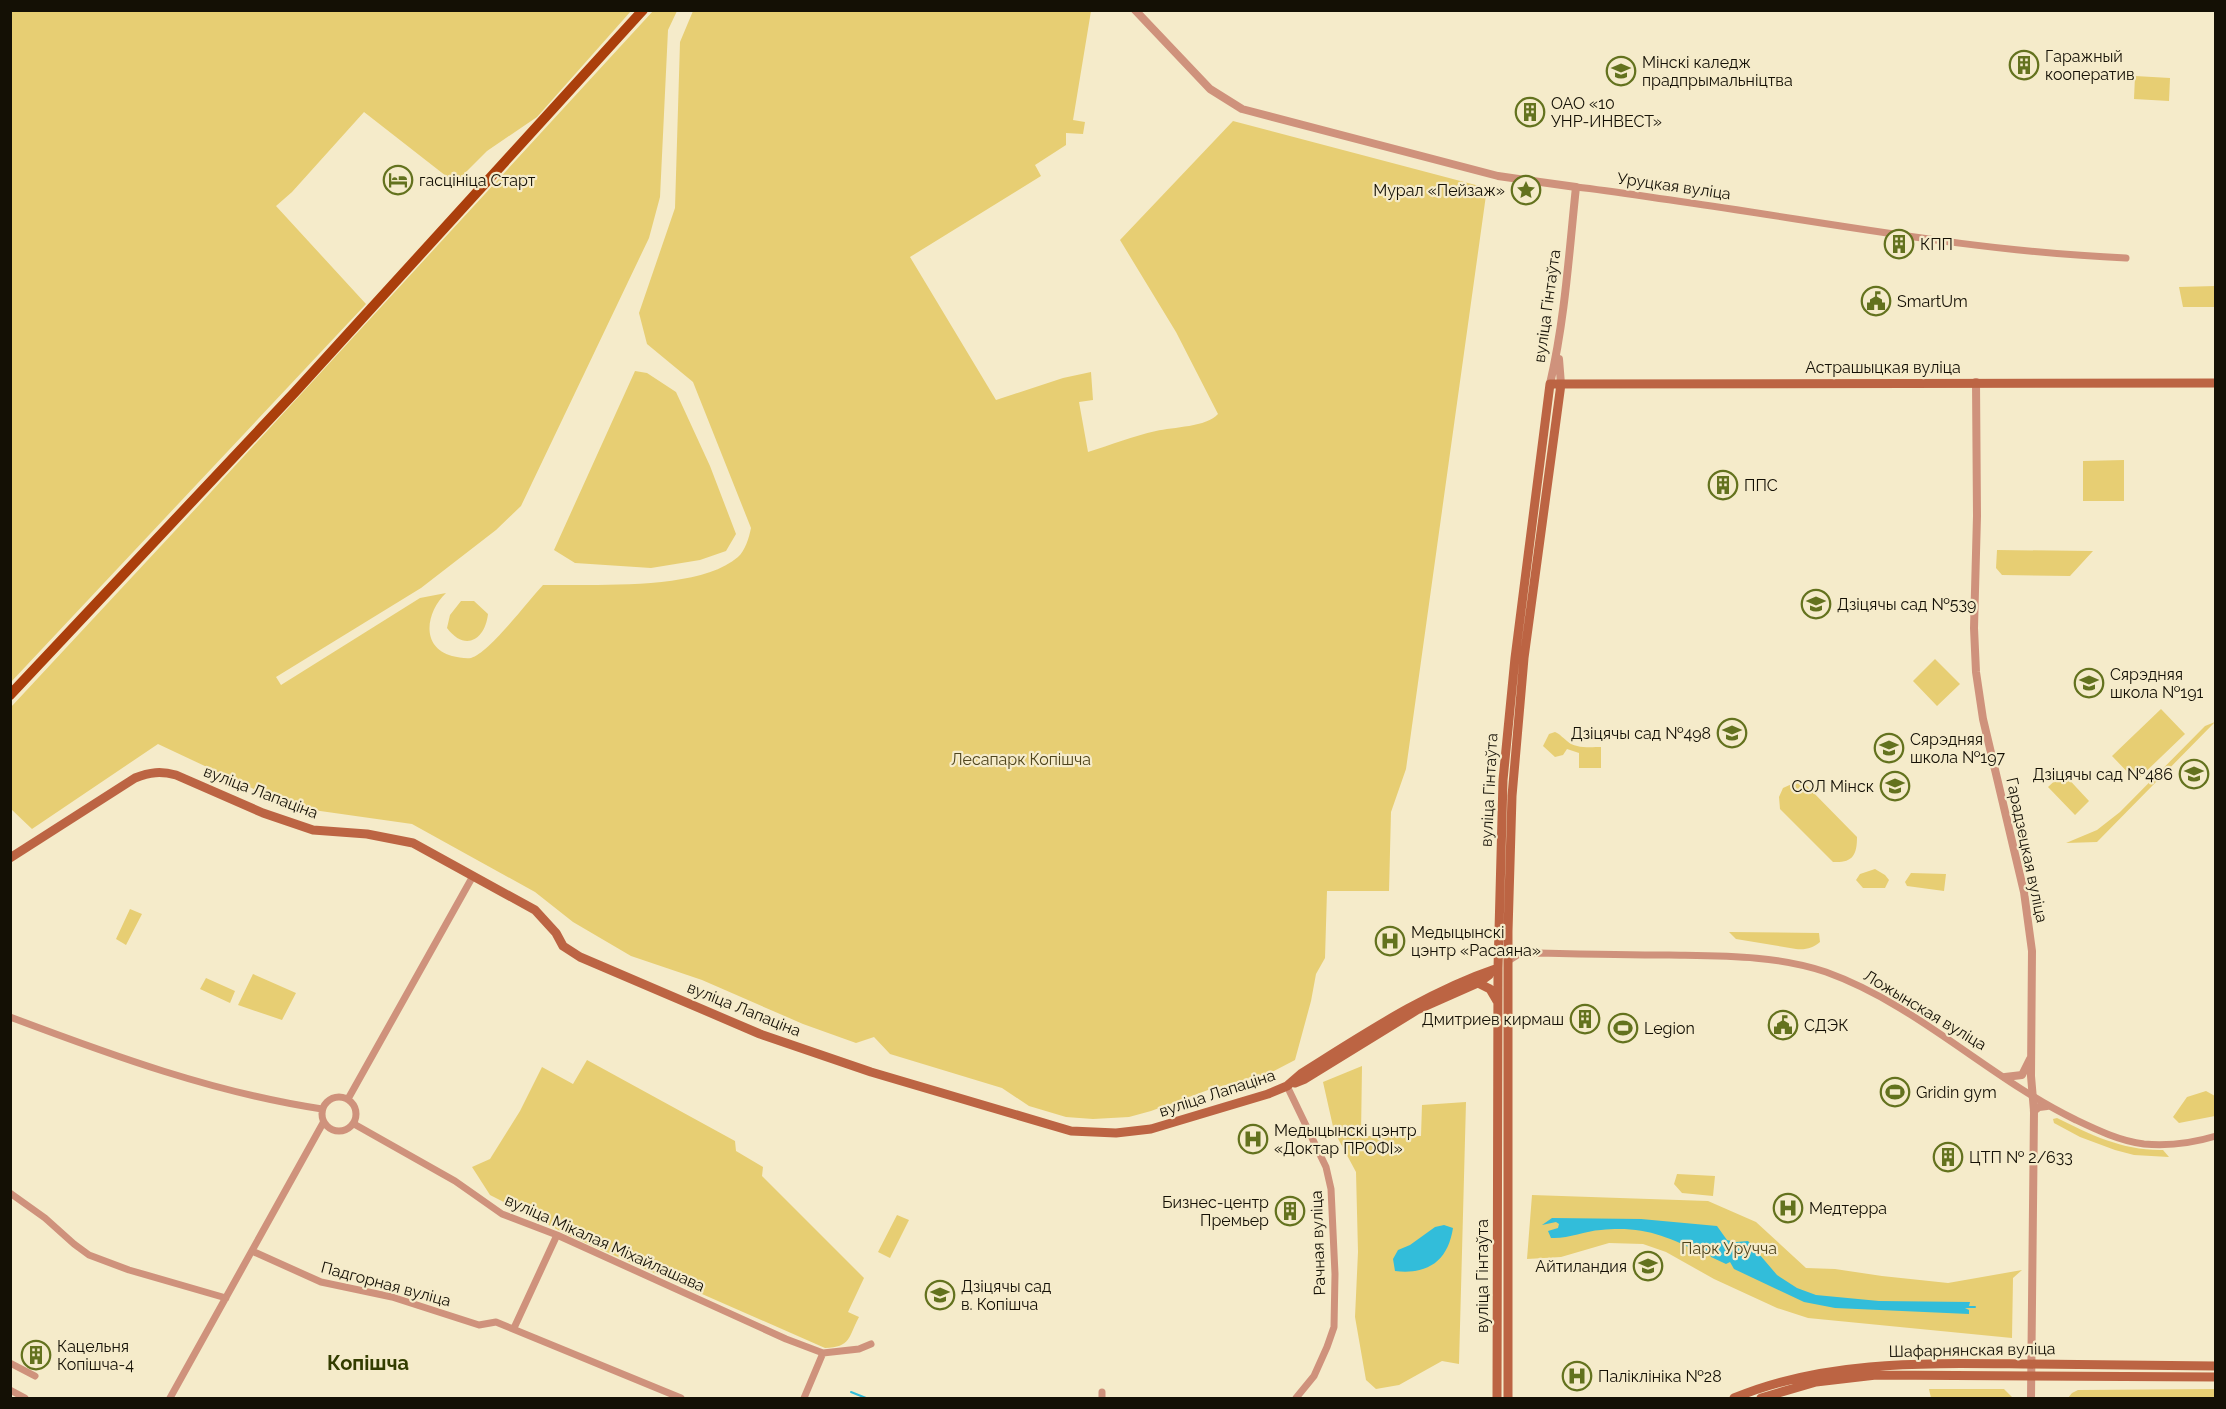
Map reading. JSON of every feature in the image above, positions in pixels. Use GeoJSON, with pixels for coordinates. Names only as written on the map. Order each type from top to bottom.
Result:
{"type":"FeatureCollection","features":[{"type":"Feature","properties":{"kind":"main road"},"geometry":{"type":"LineString","coordinates":[[10,695],[295,392],[643,10]]}},
{"type":"Feature","properties":{"kind":"main road","name":"Астрашыцкая вуліца"},"geometry":{"type":"LineString","coordinates":[[1550,384],[2216,383]]}},
{"type":"Feature","properties":{"kind":"main road","name":"вуліца Гінтаўта"},"geometry":{"type":"LineString","coordinates":[[1497,1398],[1498,968],[1503,780],[1515,658],[1550,384]]}},
{"type":"Feature","properties":{"kind":"main road","name":"вуліца Гінтаўта"},"geometry":{"type":"LineString","coordinates":[[1508,1398],[1508,961],[1512,796],[1522,677],[1561,384]]}},
{"type":"Feature","properties":{"kind":"main road","name":"вуліца Лапаціна"},"geometry":{"type":"LineString","coordinates":[[10,858],[135,778],[156,772],[176,775],[263,813],[314,830],[384,836],[412,843],[535,910],[556,933],[563,946],[580,957],[760,1034],[833,1059],[1071,1131],[1116,1133],[1151,1129],[1268,1094],[1287,1086],[1302,1073],[1409,1006],[1498,968]]}},
{"type":"Feature","properties":{"kind":"main road","name":"Ложынская вуліца"},"geometry":{"type":"LineString","coordinates":[[1498,968],[1508,961]]}},
{"type":"Feature","properties":{"kind":"main road"},"geometry":{"type":"LineString","coordinates":[[1287,1086],[1305,1079],[1417,1010],[1478,983],[1498,968]]}},
{"type":"Feature","properties":{"kind":"main road"},"geometry":{"type":"LineString","coordinates":[[1478,983],[1490,989],[1498,1003]]}},
{"type":"Feature","properties":{"kind":"main road","name":"Шафарнянская вуліца"},"geometry":{"type":"LineString","coordinates":[[1734,1398],[1779,1382],[1851,1368],[1974,1363],[2216,1366]]}},
{"type":"Feature","properties":{"kind":"main road","name":"Шафарнянская вуліца"},"geometry":{"type":"LineString","coordinates":[[1761,1398],[1816,1382],[1876,1375],[2216,1377]]}},
{"type":"Feature","properties":{"kind":"street","name":"Уруцкая вуліца"},"geometry":{"type":"LineString","coordinates":[[1135,10],[1205,84],[1227,100],[1256,114],[1498,176],[2048,254],[2126,258]]}},
{"type":"Feature","properties":{"kind":"street","name":"вуліца Гінтаўта"},"geometry":{"type":"LineString","coordinates":[[1550,384],[1559,346],[1575,187]]}},
{"type":"Feature","properties":{"kind":"street"},"geometry":{"type":"LineString","coordinates":[[1559,346],[1561,384]]}},
{"type":"Feature","properties":{"kind":"street","name":"Гарадзецкая вуліца"},"geometry":{"type":"LineString","coordinates":[[1976,382],[1977,516],[1974,628],[1976,672],[1983,719],[2024,892],[2032,951],[2034,1111],[2031,1398]]}},
{"type":"Feature","properties":{"kind":"street"},"geometry":{"type":"LineString","coordinates":[[348,1099],[473,876]]}},
{"type":"Feature","properties":{"kind":"street","name":"Ложынская вуліца"},"geometry":{"type":"LineString","coordinates":[[1508,961],[1518,954],[1538,953],[1731,956],[1776,960],[1825,972],[1855,984],[1936,1031],[2048,1106],[2102,1132],[2144,1144],[2192,1142],[2216,1136]]}},
{"type":"Feature","properties":{"kind":"street"},"geometry":{"type":"LineString","coordinates":[[10,1017],[160,1070],[239,1091],[322,1109]]}},
{"type":"Feature","properties":{"kind":"street"},"geometry":{"type":"LineString","coordinates":[[2005,1077],[2022,1075],[2032,1056]]}},
{"type":"Feature","properties":{"kind":"street","name":"Рачная вуліца"},"geometry":{"type":"LineString","coordinates":[[1287,1086],[1326,1167],[1331,1189],[1335,1274],[1334,1327],[1328,1347],[1314,1376],[1296,1398]]}},
{"type":"Feature","properties":{"kind":"street"},"geometry":{"type":"LineString","coordinates":[[170,1398],[323,1123],[322,1109],[326,1102],[332,1098],[348,1099],[356,1110],[354,1124],[342,1132],[334,1132],[323,1123]]}},
{"type":"Feature","properties":{"kind":"street"},"geometry":{"type":"LineString","coordinates":[[2034,1111],[2039,1107],[2048,1106]]}},
{"type":"Feature","properties":{"kind":"street","name":"вуліца Мікалая Міхайлашава"},"geometry":{"type":"LineString","coordinates":[[354,1124],[455,1182],[502,1214],[557,1235],[786,1339],[823,1353]]}},
{"type":"Feature","properties":{"kind":"street"},"geometry":{"type":"LineString","coordinates":[[10,1193],[45,1218],[89,1255],[129,1270],[226,1298]]}},
{"type":"Feature","properties":{"kind":"street"},"geometry":{"type":"LineString","coordinates":[[514,1328],[557,1235]]}},
{"type":"Feature","properties":{"kind":"street","name":"Падгорная вуліца"},"geometry":{"type":"LineString","coordinates":[[252,1251],[321,1282],[392,1297],[479,1325],[496,1322],[514,1328],[681,1398]]}},
{"type":"Feature","properties":{"kind":"street"},"geometry":{"type":"LineString","coordinates":[[804,1398],[823,1353],[859,1349],[871,1344]]}},
{"type":"Feature","properties":{"kind":"street"},"geometry":{"type":"LineString","coordinates":[[10,1363],[35,1376]]}},
{"type":"Feature","properties":{"kind":"street"},"geometry":{"type":"LineString","coordinates":[[10,1390],[25,1398]]}},
{"type":"Feature","properties":{"kind":"green space"},"geometry":{"type":"Polygon","coordinates":[[[11,10],[631,11],[537,117],[487,151],[455,183],[364,112],[292,192],[276,206],[366,304],[11,682],[11,10]]]}},
{"type":"Feature","properties":{"kind":"green space","name":"Лесапарк Копішча"},"geometry":{"type":"Polygon","coordinates":[[[653,11],[677,11],[668,30],[660,197],[649,238],[521,506],[496,530],[421,588],[276,677],[281,685],[420,598],[446,593],[434,610],[430,628],[431,637],[442,651],[452,656],[471,658],[498,637],[543,585],[617,585],[673,581],[721,568],[743,551],[751,528],[693,382],[647,344],[639,313],[675,208],[680,42],[693,11],[1091,11],[1073,120],[1085,122],[1083,134],[1066,133],[1066,145],[1035,165],[1041,176],[910,257],[996,400],[1063,378],[1091,372],[1093,400],[1079,402],[1088,452],[1147,433],[1206,422],[1218,414],[1176,332],[1120,240],[1233,121],[1487,188],[1406,769],[1391,812],[1389,891],[1327,891],[1325,958],[1316,974],[1295,1060],[1272,1072],[1208,1090],[1129,1117],[1093,1119],[1066,1117],[1029,1106],[1002,1088],[890,1054],[874,1037],[856,1043],[803,1024],[702,980],[631,956],[573,922],[535,892],[412,824],[292,807],[158,744],[32,829],[11,809],[11,707],[653,11]]]}},
{"type":"Feature","properties":{"kind":"green space"},"geometry":{"type":"Polygon","coordinates":[[[2135,76],[2170,78],[2169,101],[2134,99],[2135,76]]]}},
{"type":"Feature","properties":{"kind":"green space"},"geometry":{"type":"Polygon","coordinates":[[[2215,286],[2215,307],[2183,307],[2179,287],[2215,286]]]}},
{"type":"Feature","properties":{"kind":"green space"},"geometry":{"type":"Polygon","coordinates":[[[635,371],[647,373],[676,392],[710,466],[736,534],[726,551],[700,560],[651,568],[575,563],[554,550],[635,371]]]}},
{"type":"Feature","properties":{"kind":"green space"},"geometry":{"type":"Polygon","coordinates":[[[2124,460],[2124,501],[2083,501],[2083,461],[2124,460]]]}},
{"type":"Feature","properties":{"kind":"green space"},"geometry":{"type":"Polygon","coordinates":[[[1997,550],[2093,551],[2070,576],[2002,575],[1996,568],[1997,550]]]}},
{"type":"Feature","properties":{"kind":"green space"},"geometry":{"type":"Polygon","coordinates":[[[461,601],[474,601],[488,614],[483,631],[473,640],[461,640],[447,628],[450,615],[461,601]]]}},
{"type":"Feature","properties":{"kind":"green space"},"geometry":{"type":"Polygon","coordinates":[[[1935,659],[1960,684],[1937,706],[1913,681],[1935,659]]]}},
{"type":"Feature","properties":{"kind":"green space"},"geometry":{"type":"Polygon","coordinates":[[[2161,709],[2185,734],[2136,781],[2112,756],[2161,709]]]}},
{"type":"Feature","properties":{"kind":"green space"},"geometry":{"type":"Polygon","coordinates":[[[2215,722],[2097,842],[2066,843],[2097,830],[2120,812],[2205,726],[2215,722]]]}},
{"type":"Feature","properties":{"kind":"green space"},"geometry":{"type":"Polygon","coordinates":[[[1555,732],[1570,744],[1601,747],[1601,768],[1579,768],[1579,753],[1567,749],[1563,755],[1555,757],[1543,746],[1549,734],[1555,732]]]}},
{"type":"Feature","properties":{"kind":"green space"},"geometry":{"type":"Polygon","coordinates":[[[2063,773],[2089,801],[2075,815],[2048,787],[2063,773]]]}},
{"type":"Feature","properties":{"kind":"green space"},"geometry":{"type":"Polygon","coordinates":[[[1794,783],[1805,784],[1857,837],[1856,849],[1849,860],[1833,862],[1780,809],[1779,797],[1783,788],[1794,783]]]}},
{"type":"Feature","properties":{"kind":"green space"},"geometry":{"type":"Polygon","coordinates":[[[1875,869],[1889,880],[1885,888],[1863,888],[1856,880],[1860,874],[1875,869]]]}},
{"type":"Feature","properties":{"kind":"green space"},"geometry":{"type":"Polygon","coordinates":[[[1911,873],[1946,874],[1944,891],[1907,886],[1905,882],[1911,873]]]}},
{"type":"Feature","properties":{"kind":"green space"},"geometry":{"type":"Polygon","coordinates":[[[130,909],[142,914],[126,945],[116,939],[130,909]]]}},
{"type":"Feature","properties":{"kind":"green space"},"geometry":{"type":"Polygon","coordinates":[[[1729,932],[1819,933],[1820,942],[1809,948],[1796,949],[1736,939],[1729,932]]]}},
{"type":"Feature","properties":{"kind":"green space"},"geometry":{"type":"Polygon","coordinates":[[[253,974],[296,993],[282,1020],[238,1005],[253,974]]]}},
{"type":"Feature","properties":{"kind":"green space"},"geometry":{"type":"Polygon","coordinates":[[[206,978],[235,991],[230,1003],[200,989],[206,978]]]}},
{"type":"Feature","properties":{"kind":"green space"},"geometry":{"type":"Polygon","coordinates":[[[587,1060],[735,1141],[736,1151],[763,1167],[762,1176],[864,1278],[848,1312],[859,1317],[848,1340],[840,1346],[825,1348],[570,1236],[490,1195],[472,1167],[490,1159],[520,1111],[542,1067],[573,1084],[587,1060]]]}},
{"type":"Feature","properties":{"kind":"green space"},"geometry":{"type":"Polygon","coordinates":[[[1362,1066],[1361,1136],[1421,1136],[1422,1105],[1466,1102],[1459,1364],[1442,1361],[1399,1385],[1376,1389],[1366,1380],[1355,1317],[1358,1252],[1356,1172],[1334,1131],[1323,1082],[1362,1066]]]}},
{"type":"Feature","properties":{"kind":"green space"},"geometry":{"type":"Polygon","coordinates":[[[2206,1091],[2215,1096],[2215,1116],[2179,1123],[2173,1117],[2187,1097],[2206,1091]]]}},
{"type":"Feature","properties":{"kind":"green space"},"geometry":{"type":"Polygon","coordinates":[[[2057,1118],[2108,1141],[2135,1148],[2163,1150],[2169,1157],[2134,1155],[2115,1150],[2080,1137],[2054,1123],[2053,1119],[2057,1118]]]}},
{"type":"Feature","properties":{"kind":"green space"},"geometry":{"type":"Polygon","coordinates":[[[1677,1174],[1715,1176],[1713,1196],[1682,1193],[1674,1184],[1677,1174]]]}},
{"type":"Feature","properties":{"kind":"green space","name":"Парк Уручча"},"geometry":{"type":"Polygon","coordinates":[[[1532,1195],[1708,1201],[1756,1222],[1806,1268],[1835,1269],[1948,1283],[2022,1270],[2013,1278],[2012,1338],[1808,1318],[1777,1308],[1714,1279],[1666,1252],[1643,1244],[1609,1243],[1561,1257],[1527,1259],[1532,1195]]]}},
{"type":"Feature","properties":{"kind":"green space"},"geometry":{"type":"Polygon","coordinates":[[[897,1215],[909,1220],[890,1258],[878,1252],[897,1215]]]}},
{"type":"Feature","properties":{"kind":"green space"},"geometry":{"type":"Polygon","coordinates":[[[1929,1389],[2004,1389],[2013,1398],[1931,1398],[1929,1389]]]}},
{"type":"Feature","properties":{"kind":"green space"},"geometry":{"type":"Polygon","coordinates":[[[2215,1389],[2215,1398],[2068,1398],[2078,1390],[2215,1389]]]}},
{"type":"Feature","properties":{"kind":"water"},"geometry":{"type":"Polygon","coordinates":[[[1552,1218],[1641,1219],[1717,1226],[1727,1240],[1748,1241],[1777,1275],[1797,1288],[1816,1295],[1879,1301],[1970,1302],[1965,1308],[1969,1310],[1969,1314],[1835,1308],[1804,1302],[1734,1269],[1730,1262],[1726,1264],[1711,1257],[1709,1252],[1703,1254],[1654,1234],[1616,1229],[1551,1238],[1548,1231],[1558,1228],[1559,1224],[1556,1222],[1542,1225],[1552,1218]]]}},
{"type":"Feature","properties":{"kind":"water"},"geometry":{"type":"Polygon","coordinates":[[[1444,1225],[1453,1228],[1447,1249],[1435,1263],[1418,1270],[1395,1271],[1393,1259],[1398,1250],[1410,1245],[1435,1227],[1444,1225]]]}},
{"type":"Feature","properties":{"kind":"waterway"},"geometry":{"type":"LineString","coordinates":[[1964,1307],[1975,1307]]}},
{"type":"Feature","properties":{"kind":"waterway"},"geometry":{"type":"LineString","coordinates":[[851,1392],[866,1398]]}},
{"type":"Feature","properties":{"kind":"place","name":"Гаражный кооператив"},"geometry":{"type":"Point","coordinates":[2024,65]}},
{"type":"Feature","properties":{"kind":"place","name":"Мінскі каледж прадпрымальніцтва"},"geometry":{"type":"Point","coordinates":[1621,71]}},
{"type":"Feature","properties":{"kind":"place","name":"ОАО «10 УНР-ИНВЕСТ»"},"geometry":{"type":"Point","coordinates":[1530,112]}},
{"type":"Feature","properties":{"kind":"place","name":"гасцініца Старт"},"geometry":{"type":"Point","coordinates":[398,180]}},
{"type":"Feature","properties":{"kind":"place","name":"Мурал «Пейзаж»"},"geometry":{"type":"Point","coordinates":[1526,190]}},
{"type":"Feature","properties":{"kind":"place","name":"КПП"},"geometry":{"type":"Point","coordinates":[1899,244]}},
{"type":"Feature","properties":{"kind":"place","name":"SmartUm"},"geometry":{"type":"Point","coordinates":[1876,301]}},
{"type":"Feature","properties":{"kind":"place","name":"ППС"},"geometry":{"type":"Point","coordinates":[1723,485]}},
{"type":"Feature","properties":{"kind":"place","name":"Дзіцячы сад №539"},"geometry":{"type":"Point","coordinates":[1816,604]}},
{"type":"Feature","properties":{"kind":"place","name":"Сярэдняя школа №191"},"geometry":{"type":"Point","coordinates":[2089,683]}},
{"type":"Feature","properties":{"kind":"place","name":"Дзіцячы сад №498"},"geometry":{"type":"Point","coordinates":[1732,733]}},
{"type":"Feature","properties":{"kind":"place","name":"Сярэдняя школа №197"},"geometry":{"type":"Point","coordinates":[1889,748]}},
{"type":"Feature","properties":{"kind":"place","name":"Дзіцячы сад №486"},"geometry":{"type":"Point","coordinates":[2194,774]}},
{"type":"Feature","properties":{"kind":"place","name":"СОЛ Мінск"},"geometry":{"type":"Point","coordinates":[1895,786]}},
{"type":"Feature","properties":{"kind":"place","name":"Медыцынскі цэнтр «Расаяна»"},"geometry":{"type":"Point","coordinates":[1390,941]}},
{"type":"Feature","properties":{"kind":"place","name":"Дмитриев кирмаш"},"geometry":{"type":"Point","coordinates":[1585,1019]}},
{"type":"Feature","properties":{"kind":"place","name":"СДЭК"},"geometry":{"type":"Point","coordinates":[1783,1025]}},
{"type":"Feature","properties":{"kind":"place","name":"Legion"},"geometry":{"type":"Point","coordinates":[1623,1028]}},
{"type":"Feature","properties":{"kind":"place","name":"Gridin gym"},"geometry":{"type":"Point","coordinates":[1895,1092]}},
{"type":"Feature","properties":{"kind":"place","name":"Медыцынскі цэнтр «Доктар ПРОФІ»"},"geometry":{"type":"Point","coordinates":[1253,1139]}},
{"type":"Feature","properties":{"kind":"place","name":"ЦТП № 2/633"},"geometry":{"type":"Point","coordinates":[1948,1157]}},
{"type":"Feature","properties":{"kind":"place","name":"Медтерра"},"geometry":{"type":"Point","coordinates":[1788,1208]}},
{"type":"Feature","properties":{"kind":"place","name":"Бизнес-центр Премьер"},"geometry":{"type":"Point","coordinates":[1290,1211]}},
{"type":"Feature","properties":{"kind":"place","name":"Айтиландия"},"geometry":{"type":"Point","coordinates":[1648,1266]}},
{"type":"Feature","properties":{"kind":"place","name":"Дзіцячы сад в. Копішча"},"geometry":{"type":"Point","coordinates":[940,1295]}},
{"type":"Feature","properties":{"kind":"place","name":"Кацельня Копішча-4"},"geometry":{"type":"Point","coordinates":[36,1355]}},
{"type":"Feature","properties":{"kind":"place","name":"Паліклініка №28"},"geometry":{"type":"Point","coordinates":[1577,1376]}},
{"type":"Feature","properties":{"kind":"district","name":"Копішча"},"geometry":{"type":"Point","coordinates":[368,1363]}}]}
